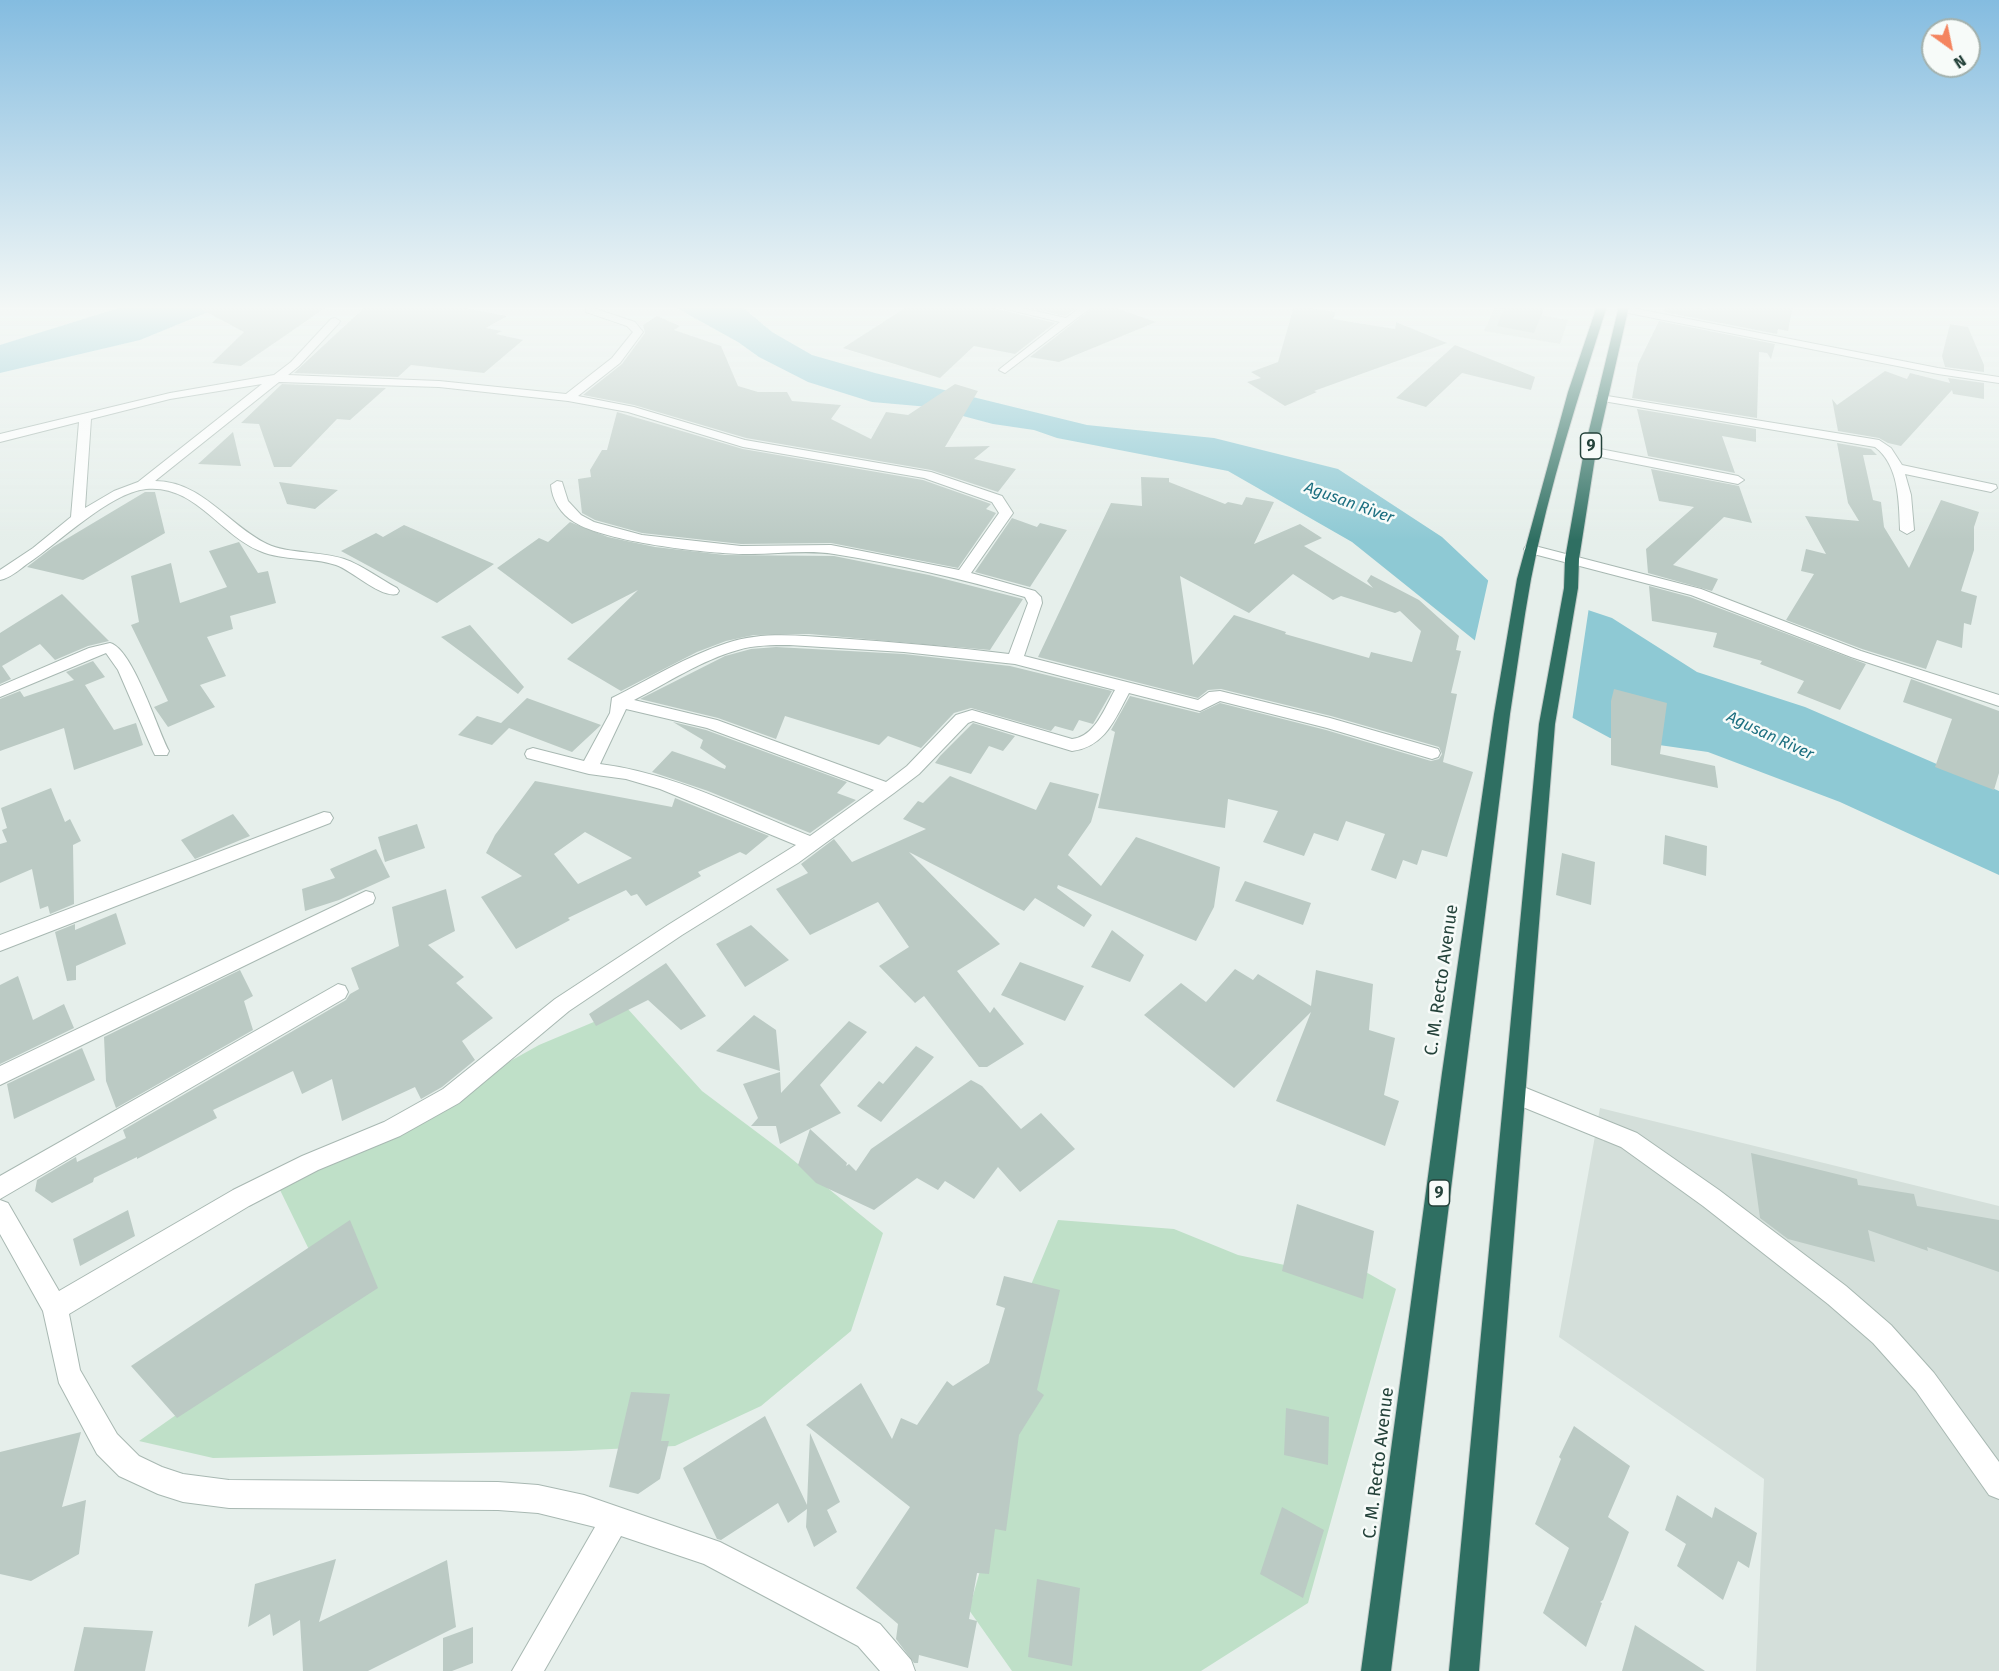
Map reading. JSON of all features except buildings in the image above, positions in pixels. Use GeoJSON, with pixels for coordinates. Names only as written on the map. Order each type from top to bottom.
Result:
{"type":"FeatureCollection","features":[{"type":"Feature","properties":{"kind":"highway","name":"C. M. Recto Avenue"},"geometry":{"type":"LineString","coordinates":[[1376,1671],[1449,1112],[1452,1073],[1502,714],[1524,579],[1577,384]]}},
{"type":"Feature","properties":{"kind":"highway","name":"9"},"geometry":{"type":"LineString","coordinates":[[1464,1671],[1547,724],[1571,588],[1572,559],[1590,451],[1604,384]]}},
{"type":"Feature","properties":{"kind":"street"},"geometry":{"type":"LineString","coordinates":[[0,438],[170,396],[240,384]]}},
{"type":"Feature","properties":{"kind":"street"},"geometry":{"type":"LineString","coordinates":[[0,576],[38,551],[78,518],[119,494],[143,485],[268,384]]}},
{"type":"Feature","properties":{"kind":"street"},"geometry":{"type":"LineString","coordinates":[[438,384],[568,398],[630,409],[743,443],[927,475],[983,493],[997,499],[1006,513],[963,575]]}},
{"type":"Feature","properties":{"kind":"street"},"geometry":{"type":"LineString","coordinates":[[568,398],[586,384]]}},
{"type":"Feature","properties":{"kind":"street"},"geometry":{"type":"LineString","coordinates":[[1601,398],[1872,442],[1890,451],[1905,497],[1907,530]]}},
{"type":"Feature","properties":{"kind":"street"},"geometry":{"type":"LineString","coordinates":[[78,518],[85,418]]}},
{"type":"Feature","properties":{"kind":"street"},"geometry":{"type":"LineString","coordinates":[[1590,451],[1738,480]]}},
{"type":"Feature","properties":{"kind":"street"},"geometry":{"type":"LineString","coordinates":[[1895,468],[1991,488]]}},
{"type":"Feature","properties":{"kind":"street"},"geometry":{"type":"LineString","coordinates":[[557,484],[558,495],[562,503],[576,518],[589,525],[642,539],[741,550],[831,549],[963,575],[1030,594],[1034,597],[1035,603],[1015,658]]}},
{"type":"Feature","properties":{"kind":"street"},"geometry":{"type":"LineString","coordinates":[[143,485],[166,485],[200,499],[243,536],[264,548],[341,562],[392,591]]}},
{"type":"Feature","properties":{"kind":"street"},"geometry":{"type":"LineString","coordinates":[[1531,549],[1696,592],[1856,654],[1999,701]]}},
{"type":"Feature","properties":{"kind":"street"},"geometry":{"type":"LineString","coordinates":[[618,702],[713,654],[733,646],[758,641],[904,647],[1015,658],[1200,706],[1205,705],[1215,696],[1220,696],[1330,723],[1432,753]]}},
{"type":"Feature","properties":{"kind":"street"},"geometry":{"type":"LineString","coordinates":[[0,692],[94,651],[110,648],[127,675],[161,751]]}},
{"type":"Feature","properties":{"kind":"street"},"geometry":{"type":"LineString","coordinates":[[55,1308],[241,1198],[310,1163],[421,1114],[451,1096],[490,1065],[528,1030],[562,1005],[811,844],[888,789],[913,770],[952,728],[967,716],[981,717],[1072,745],[1088,743],[1124,688]]}},
{"type":"Feature","properties":{"kind":"street"},"geometry":{"type":"LineString","coordinates":[[589,768],[618,713],[618,702]]}},
{"type":"Feature","properties":{"kind":"street"},"geometry":{"type":"LineString","coordinates":[[618,702],[722,728],[888,789]]}},
{"type":"Feature","properties":{"kind":"street"},"geometry":{"type":"LineString","coordinates":[[533,754],[589,768],[627,773],[666,785],[811,844]]}},
{"type":"Feature","properties":{"kind":"street"},"geometry":{"type":"LineString","coordinates":[[0,943],[324,818]]}},
{"type":"Feature","properties":{"kind":"street"},"geometry":{"type":"LineString","coordinates":[[0,1076],[366,898]]}},
{"type":"Feature","properties":{"kind":"street"},"geometry":{"type":"LineString","coordinates":[[0,1188],[338,992]]}},
{"type":"Feature","properties":{"kind":"street"},"geometry":{"type":"LineString","coordinates":[[1516,1094],[1629,1140],[1711,1198],[1837,1295],[1882,1334],[1924,1382],[1999,1485]]}},
{"type":"Feature","properties":{"kind":"street"},"geometry":{"type":"LineString","coordinates":[[0,1211],[55,1308],[68,1374],[107,1444],[129,1466],[158,1480],[183,1488],[229,1494],[347,1494],[538,1499],[584,1509],[710,1552],[869,1635],[900,1671]]}},
{"type":"Feature","properties":{"kind":"street"},"geometry":{"type":"LineString","coordinates":[[526,1671],[614,1521]]}},
{"type":"Feature","properties":{"kind":"shaded area"},"geometry":{"type":"Polygon","coordinates":[[[1600,1108],[1999,1206],[1999,1671],[1756,1671],[1764,1479],[1559,1337],[1600,1108]]]}},
{"type":"Feature","properties":{"kind":"green space"},"geometry":{"type":"Polygon","coordinates":[[[627,1008],[702,1091],[782,1151],[883,1233],[851,1331],[761,1406],[675,1446],[569,1451],[213,1458],[139,1441],[335,1303],[280,1190],[539,1045],[627,1008]]]}},
{"type":"Feature","properties":{"kind":"green space"},"geometry":{"type":"Polygon","coordinates":[[[1058,1220],[1174,1229],[1238,1255],[1294,1267],[1364,1271],[1396,1289],[1308,1603],[1201,1671],[1012,1671],[969,1610],[1020,1428],[1023,1304],[1058,1220]]]}},
{"type":"Feature","properties":{"kind":"water","name":"Agusan River"},"geometry":{"type":"Polygon","coordinates":[[[814,384],[920,384],[1087,425],[1214,438],[1338,469],[1442,537],[1494,586],[1552,598],[1612,618],[1697,672],[1805,707],[1999,791],[1999,875],[1840,802],[1708,752],[1610,738],[1534,697],[1478,643],[1352,542],[1228,471],[1057,438],[1034,430],[993,424],[929,407],[872,402],[814,384]]]}},
{"type":"Feature","properties":{"kind":"pier"},"geometry":{"type":"Polygon","coordinates":[[[1489,577],[1496,583],[1552,595],[1589,607],[1572,721],[1532,700],[1474,644],[1489,577]]]}}]}
